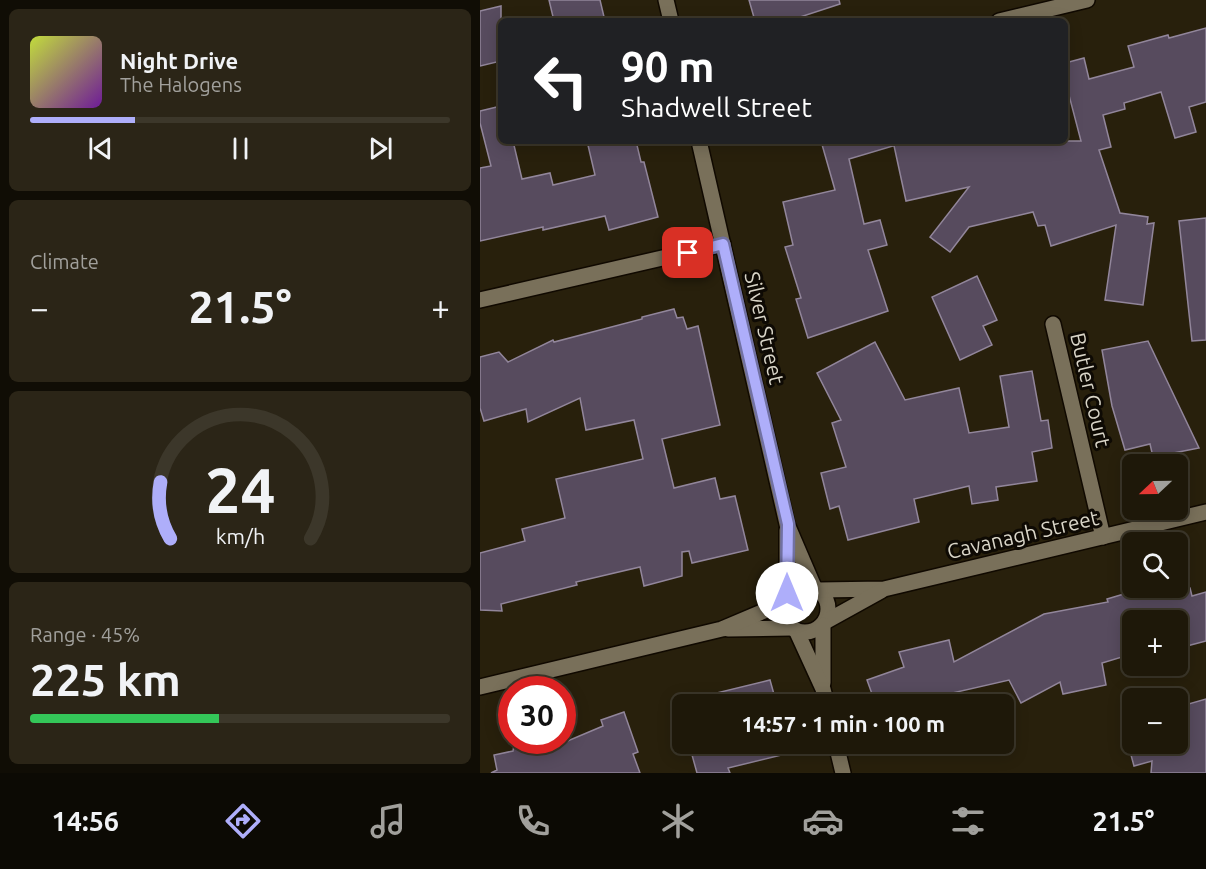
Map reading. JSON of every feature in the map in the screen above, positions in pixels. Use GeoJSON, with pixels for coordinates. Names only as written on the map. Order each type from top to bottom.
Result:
{"type":"FeatureCollection","features":[{"type":"Feature","properties":{"kind":"street"},"geometry":{"type":"LineString","coordinates":[[666,0],[670,18]]}},
{"type":"Feature","properties":{"kind":"street"},"geometry":{"type":"LineString","coordinates":[[1012,18],[1087,0]]}},
{"type":"Feature","properties":{"kind":"street","name":"Silver Street"},"geometry":{"type":"LineString","coordinates":[[700,144],[788,524],[817,588]]}},
{"type":"Feature","properties":{"kind":"street"},"geometry":{"type":"LineString","coordinates":[[480,300],[723,244]]}},
{"type":"Feature","properties":{"kind":"street","name":"Butler Court"},"geometry":{"type":"LineString","coordinates":[[1053,324],[1103,537]]}},
{"type":"Feature","properties":{"kind":"street","name":"Cavanagh Street"},"geometry":{"type":"LineString","coordinates":[[817,588],[884,589],[1206,512]]}},
{"type":"Feature","properties":{"kind":"street","name":"Silver Street"},"geometry":{"type":"LineString","coordinates":[[785,598],[788,524]]}},
{"type":"Feature","properties":{"kind":"street"},"geometry":{"type":"LineString","coordinates":[[480,687],[722,629],[785,598],[800,586],[817,588],[828,601],[829,608],[824,623],[823,689]]}},
{"type":"Feature","properties":{"kind":"street","name":"Cavanagh Street"},"geometry":{"type":"LineString","coordinates":[[824,623],[884,589]]}},
{"type":"Feature","properties":{"kind":"street"},"geometry":{"type":"LineString","coordinates":[[785,598],[783,617],[794,629],[824,694]]}},
{"type":"Feature","properties":{"kind":"street"},"geometry":{"type":"LineString","coordinates":[[722,629],[794,629],[810,632],[824,623]]}},
{"type":"Feature","properties":{"kind":"street"},"geometry":{"type":"LineString","coordinates":[[838,754],[843,773]]}},
{"type":"Feature","properties":{"kind":"building"},"geometry":{"type":"Polygon","coordinates":[[[549,0],[600,0],[604,18],[553,18],[549,0]]]}},
{"type":"Feature","properties":{"kind":"building"},"geometry":{"type":"Polygon","coordinates":[[[749,0],[839,0],[840,4],[797,18],[754,18],[749,0]]]}},
{"type":"Feature","properties":{"kind":"building"},"geometry":{"type":"Polygon","coordinates":[[[501,6],[501,18],[498,18],[498,62],[480,66],[480,11],[501,6]]]}},
{"type":"Feature","properties":{"kind":"building"},"geometry":{"type":"Polygon","coordinates":[[[1206,28],[1206,102],[1189,107],[1196,132],[1175,138],[1161,92],[1124,103],[1125,109],[1103,115],[1111,147],[1099,150],[1120,213],[1148,217],[1147,224],[1154,223],[1143,305],[1105,300],[1116,225],[1051,246],[1045,225],[1038,226],[1033,212],[969,227],[950,252],[930,237],[969,187],[906,201],[894,144],[1068,144],[1068,141],[1081,141],[1068,91],[1068,62],[1084,58],[1089,79],[1134,67],[1128,46],[1206,28]]]}},
{"type":"Feature","properties":{"kind":"building"},"geometry":{"type":"Polygon","coordinates":[[[498,107],[498,144],[514,144],[522,179],[550,173],[553,185],[595,175],[588,144],[637,144],[641,162],[644,162],[658,217],[609,230],[605,216],[480,241],[480,168],[491,166],[480,123],[480,111],[498,107]]]}},
{"type":"Feature","properties":{"kind":"building"},"geometry":{"type":"Polygon","coordinates":[[[822,144],[893,144],[893,146],[849,159],[864,224],[880,220],[887,245],[868,250],[888,311],[808,338],[796,299],[801,298],[785,247],[793,245],[783,202],[835,190],[822,144]]]}},
{"type":"Feature","properties":{"kind":"building"},"geometry":{"type":"Polygon","coordinates":[[[1206,218],[1206,340],[1192,341],[1179,221],[1206,218]]]}},
{"type":"Feature","properties":{"kind":"building"},"geometry":{"type":"Polygon","coordinates":[[[977,276],[997,320],[983,326],[992,345],[960,360],[932,297],[977,276]]]}},
{"type":"Feature","properties":{"kind":"building"},"geometry":{"type":"Polygon","coordinates":[[[674,309],[677,318],[683,317],[687,329],[698,326],[720,425],[662,439],[674,488],[715,478],[720,499],[735,496],[748,550],[692,563],[689,551],[682,552],[682,576],[644,586],[640,567],[576,582],[577,585],[501,604],[502,611],[480,610],[480,553],[525,541],[522,529],[565,518],[556,479],[643,459],[634,420],[586,430],[580,398],[528,422],[526,409],[484,421],[480,408],[480,357],[499,352],[508,362],[553,340],[554,342],[674,309]]]}},
{"type":"Feature","properties":{"kind":"building"},"geometry":{"type":"Polygon","coordinates":[[[1148,341],[1199,448],[1168,454],[1152,454],[1150,444],[1125,450],[1112,406],[1102,350],[1148,341]]]}},
{"type":"Feature","properties":{"kind":"building"},"geometry":{"type":"Polygon","coordinates":[[[875,342],[905,400],[959,388],[969,433],[1009,427],[1000,376],[1032,371],[1041,421],[1048,420],[1052,448],[1032,452],[1037,481],[996,487],[998,500],[972,504],[969,486],[914,499],[919,522],[848,540],[839,506],[830,509],[821,473],[846,467],[832,423],[841,420],[817,373],[875,342]]]}},
{"type":"Feature","properties":{"kind":"building"},"geometry":{"type":"Polygon","coordinates":[[[1188,588],[1192,596],[1206,592],[1206,641],[1188,646],[1188,610],[1122,610],[1122,657],[1102,663],[1106,685],[1063,694],[1060,682],[1021,703],[1009,680],[948,694],[872,694],[867,680],[904,667],[899,652],[949,640],[954,662],[1044,614],[1108,602],[1107,599],[1122,595],[1122,598],[1188,598],[1188,588]]]}},
{"type":"Feature","properties":{"kind":"building"},"geometry":{"type":"Polygon","coordinates":[[[770,680],[774,694],[712,694],[770,680]]]}},
{"type":"Feature","properties":{"kind":"building"},"geometry":{"type":"Polygon","coordinates":[[[1206,699],[1206,773],[1151,773],[1152,761],[1134,766],[1131,754],[1188,754],[1188,704],[1206,699]]]}},
{"type":"Feature","properties":{"kind":"building"},"geometry":{"type":"Polygon","coordinates":[[[624,712],[638,752],[633,754],[640,773],[491,773],[497,770],[494,755],[576,754],[576,737],[603,726],[601,720],[624,712]]]}},
{"type":"Feature","properties":{"kind":"building"},"geometry":{"type":"Polygon","coordinates":[[[692,754],[786,754],[728,768],[730,773],[697,773],[692,754]]]}},
{"type":"Feature","properties":{"kind":"route"},"geometry":{"type":"LineString","coordinates":[[688,253],[723,244],[788,524],[787,593]]}}]}
